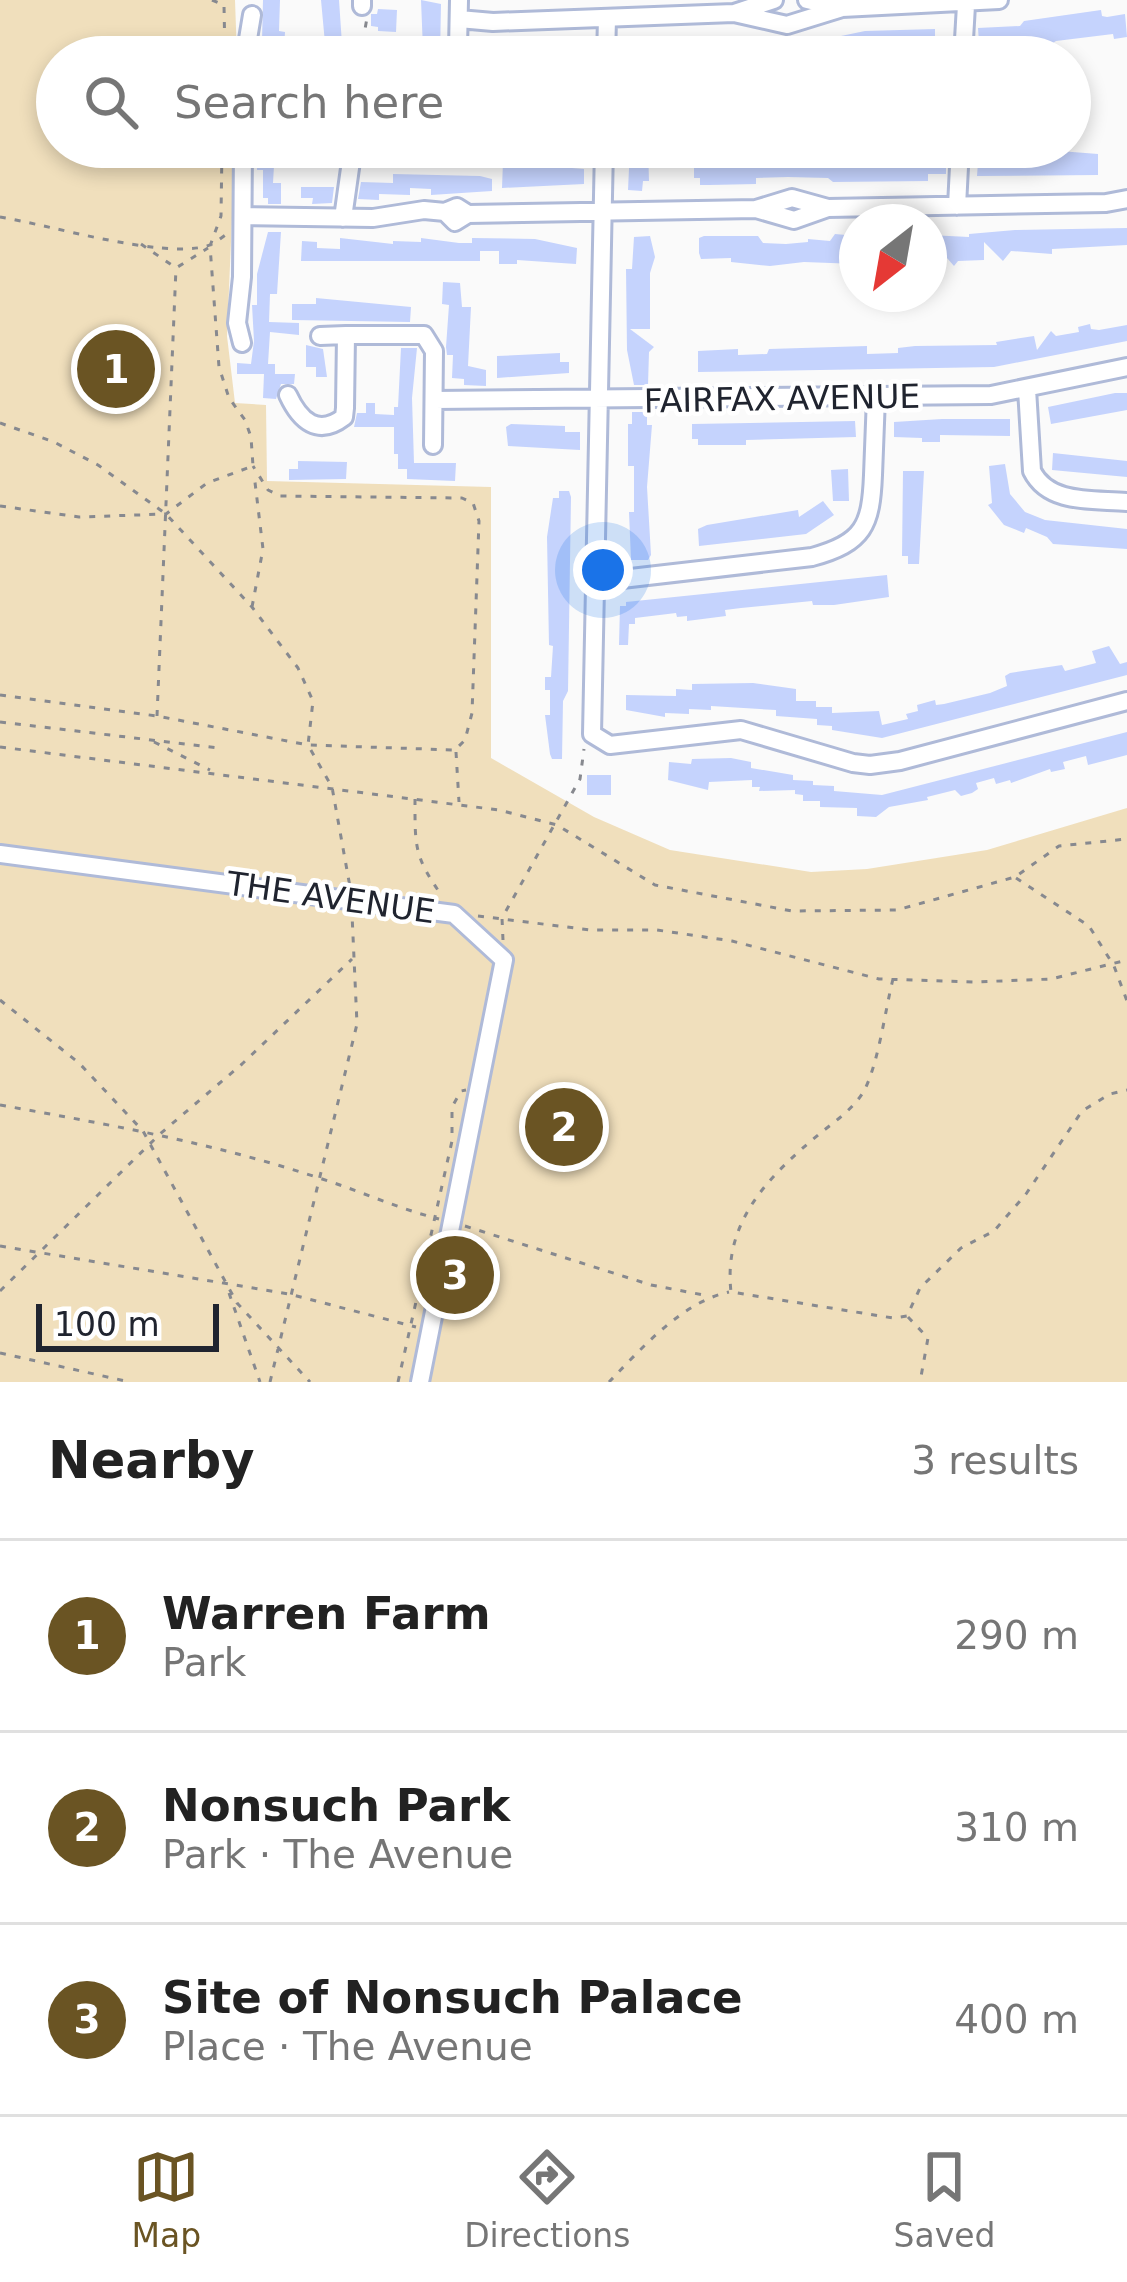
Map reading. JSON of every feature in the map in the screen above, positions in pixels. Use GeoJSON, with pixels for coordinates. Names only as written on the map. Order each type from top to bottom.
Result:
{"type":"FeatureCollection","features":[{"type":"Feature","properties":{"kind":"street"},"geometry":{"type":"LineString","coordinates":[[459,10],[607,20],[734,13],[774,0]]}},
{"type":"Feature","properties":{"kind":"street"},"geometry":{"type":"LineString","coordinates":[[807,0],[842,8],[999,0]]}},
{"type":"Feature","properties":{"kind":"street"},"geometry":{"type":"LineString","coordinates":[[964,36],[965,4]]}},
{"type":"Feature","properties":{"kind":"street"},"geometry":{"type":"LineString","coordinates":[[734,13],[787,25],[842,8]]}},
{"type":"Feature","properties":{"kind":"street"},"geometry":{"type":"LineString","coordinates":[[248,36],[252,15]]}},
{"type":"Feature","properties":{"kind":"street"},"geometry":{"type":"LineString","coordinates":[[607,20],[607,36]]}},
{"type":"Feature","properties":{"kind":"street"},"geometry":{"type":"LineString","coordinates":[[242,343],[237,323],[243,168]]}},
{"type":"Feature","properties":{"kind":"street"},"geometry":{"type":"LineString","coordinates":[[343,218],[350,168]]}},
{"type":"Feature","properties":{"kind":"street"},"geometry":{"type":"LineString","coordinates":[[603,168],[592,734],[610,745],[740,730],[871,765],[1127,701]]}},
{"type":"Feature","properties":{"kind":"street"},"geometry":{"type":"LineString","coordinates":[[957,206],[959,168]]}},
{"type":"Feature","properties":{"kind":"street"},"geometry":{"type":"LineString","coordinates":[[243,216],[373,218],[424,210],[445,212],[455,223],[468,214],[756,208],[794,220],[828,208],[1127,199]]}},
{"type":"Feature","properties":{"kind":"street"},"geometry":{"type":"LineString","coordinates":[[288,395],[308,424],[323,429],[344,416],[346,335]]}},
{"type":"Feature","properties":{"kind":"street"},"geometry":{"type":"LineString","coordinates":[[320,336],[429,338],[434,351],[433,445]]}},
{"type":"Feature","properties":{"kind":"street","name":"FAIRFAX AVENUE"},"geometry":{"type":"LineString","coordinates":[[434,400],[991,395],[1127,367]]}},
{"type":"Feature","properties":{"kind":"street"},"geometry":{"type":"LineString","coordinates":[[1027,389],[1036,480],[1062,496],[1127,502]]}},
{"type":"Feature","properties":{"kind":"street"},"geometry":{"type":"LineString","coordinates":[[596,582],[812,557],[858,536],[872,512],[876,398]]}},
{"type":"Feature","properties":{"kind":"street","name":"THE AVENUE"},"geometry":{"type":"LineString","coordinates":[[0,854],[454,914],[504,960]]}},
{"type":"Feature","properties":{"kind":"street"},"geometry":{"type":"LineString","coordinates":[[420,1382],[444,1220],[478,1089],[504,960]]}},
{"type":"Feature","properties":{"kind":"path"},"geometry":{"type":"LineString","coordinates":[[212,0],[224,5],[225,36]]}},
{"type":"Feature","properties":{"kind":"path"},"geometry":{"type":"LineString","coordinates":[[362,3],[367,15],[364,36]]}},
{"type":"Feature","properties":{"kind":"path"},"geometry":{"type":"LineString","coordinates":[[222,168],[221,216],[210,246],[219,367],[229,398],[251,436],[263,549],[252,607]]}},
{"type":"Feature","properties":{"kind":"path"},"geometry":{"type":"LineString","coordinates":[[176,268],[233,230],[243,216]]}},
{"type":"Feature","properties":{"kind":"path"},"geometry":{"type":"LineString","coordinates":[[0,217],[140,243],[210,246]]}},
{"type":"Feature","properties":{"kind":"path"},"geometry":{"type":"LineString","coordinates":[[140,243],[176,268]]}},
{"type":"Feature","properties":{"kind":"path"},"geometry":{"type":"LineString","coordinates":[[157,716],[176,268]]}},
{"type":"Feature","properties":{"kind":"path"},"geometry":{"type":"LineString","coordinates":[[0,423],[54,442],[98,465],[166,514],[252,607],[308,686],[313,718],[308,745],[332,787],[352,898],[357,1024],[270,1382]]}},
{"type":"Feature","properties":{"kind":"path"},"geometry":{"type":"LineString","coordinates":[[0,506],[79,517],[166,514],[207,483],[253,466]]}},
{"type":"Feature","properties":{"kind":"path"},"geometry":{"type":"LineString","coordinates":[[0,695],[157,716],[308,745],[455,750],[465,740],[472,713],[479,521],[473,503],[462,498],[280,496],[268,490],[253,466]]}},
{"type":"Feature","properties":{"kind":"path"},"geometry":{"type":"LineString","coordinates":[[0,722],[218,748]]}},
{"type":"Feature","properties":{"kind":"path"},"geometry":{"type":"LineString","coordinates":[[504,960],[502,918],[580,779],[584,746],[592,734]]}},
{"type":"Feature","properties":{"kind":"path"},"geometry":{"type":"LineString","coordinates":[[149,740],[217,773]]}},
{"type":"Feature","properties":{"kind":"path"},"geometry":{"type":"LineString","coordinates":[[0,747],[459,802],[557,825],[656,885],[792,911],[896,910],[1015,877],[1059,846],[1127,839]]}},
{"type":"Feature","properties":{"kind":"path"},"geometry":{"type":"LineString","coordinates":[[455,750],[459,802]]}},
{"type":"Feature","properties":{"kind":"path"},"geometry":{"type":"LineString","coordinates":[[416,797],[419,864],[454,914],[732,941],[893,979],[1051,979],[1127,960]]}},
{"type":"Feature","properties":{"kind":"path"},"geometry":{"type":"LineString","coordinates":[[1015,877],[1089,926],[1114,966],[1127,1001]]}},
{"type":"Feature","properties":{"kind":"path"},"geometry":{"type":"LineString","coordinates":[[0,1291],[160,1134],[355,957]]}},
{"type":"Feature","properties":{"kind":"path"},"geometry":{"type":"LineString","coordinates":[[731,1292],[729,1255],[751,1205],[786,1162],[846,1112],[865,1089],[893,979]]}},
{"type":"Feature","properties":{"kind":"path"},"geometry":{"type":"LineString","coordinates":[[0,1000],[79,1063],[152,1142],[225,1284],[260,1382]]}},
{"type":"Feature","properties":{"kind":"path"},"geometry":{"type":"LineString","coordinates":[[398,1382],[410,1326],[444,1220],[452,1107],[461,1091],[478,1089]]}},
{"type":"Feature","properties":{"kind":"path"},"geometry":{"type":"LineString","coordinates":[[907,1316],[920,1288],[962,1248],[994,1232],[1082,1111],[1127,1090]]}},
{"type":"Feature","properties":{"kind":"path"},"geometry":{"type":"LineString","coordinates":[[0,1105],[160,1134],[317,1177],[388,1206],[651,1285],[709,1297]]}},
{"type":"Feature","properties":{"kind":"path"},"geometry":{"type":"LineString","coordinates":[[0,1246],[289,1294],[430,1330]]}},
{"type":"Feature","properties":{"kind":"path"},"geometry":{"type":"LineString","coordinates":[[225,1284],[310,1382]]}},
{"type":"Feature","properties":{"kind":"path"},"geometry":{"type":"LineString","coordinates":[[610,1382],[650,1341],[709,1297],[731,1292],[893,1318],[907,1316]]}},
{"type":"Feature","properties":{"kind":"path"},"geometry":{"type":"LineString","coordinates":[[907,1316],[928,1338],[920,1382]]}},
{"type":"Feature","properties":{"kind":"path"},"geometry":{"type":"LineString","coordinates":[[0,1353],[130,1382]]}},
{"type":"Feature","properties":{"kind":"shaded area"},"geometry":{"type":"Polygon","coordinates":[[[0,0],[235,0],[236,36],[36,36],[36,168],[234,168],[227,336],[235,403],[266,405],[267,481],[491,487],[491,758],[594,817],[670,850],[811,872],[867,869],[987,850],[1127,808],[1127,1382],[0,1382],[0,0]]]}},
{"type":"Feature","properties":{"kind":"building"},"geometry":{"type":"Polygon","coordinates":[[[263,0],[280,0],[279,31],[285,36],[262,36],[263,0]]]}},
{"type":"Feature","properties":{"kind":"building"},"geometry":{"type":"Polygon","coordinates":[[[321,0],[339,0],[341,36],[324,36],[321,0]]]}},
{"type":"Feature","properties":{"kind":"building"},"geometry":{"type":"Polygon","coordinates":[[[421,0],[441,4],[440,36],[422,36],[421,0]]]}},
{"type":"Feature","properties":{"kind":"building"},"geometry":{"type":"Polygon","coordinates":[[[378,9],[397,10],[396,32],[371,26],[371,14],[378,9]]]}},
{"type":"Feature","properties":{"kind":"building"},"geometry":{"type":"Polygon","coordinates":[[[1101,10],[1107,17],[1125,14],[1127,37],[979,36],[978,28],[1020,26],[1024,21],[1101,10]]]}},
{"type":"Feature","properties":{"kind":"building"},"geometry":{"type":"Polygon","coordinates":[[[935,29],[935,36],[841,36],[935,29]]]}},
{"type":"Feature","properties":{"kind":"building"},"geometry":{"type":"Polygon","coordinates":[[[1091,153],[1098,154],[1098,175],[977,176],[978,168],[1091,168],[1091,153]]]}},
{"type":"Feature","properties":{"kind":"building"},"geometry":{"type":"Polygon","coordinates":[[[274,168],[273,183],[281,183],[281,204],[268,204],[268,198],[263,198],[263,170],[257,170],[274,168]]]}},
{"type":"Feature","properties":{"kind":"building"},"geometry":{"type":"Polygon","coordinates":[[[503,168],[584,169],[584,184],[502,188],[503,168]]]}},
{"type":"Feature","properties":{"kind":"building"},"geometry":{"type":"Polygon","coordinates":[[[629,168],[649,168],[649,181],[643,181],[642,191],[628,190],[629,168]]]}},
{"type":"Feature","properties":{"kind":"building"},"geometry":{"type":"Polygon","coordinates":[[[694,168],[946,168],[946,174],[928,174],[928,181],[833,182],[788,177],[756,178],[756,184],[700,185],[700,178],[694,178],[694,168]]]}},
{"type":"Feature","properties":{"kind":"building"},"geometry":{"type":"Polygon","coordinates":[[[393,174],[480,176],[492,179],[492,191],[431,195],[431,189],[410,188],[410,195],[358,199],[361,182],[393,183],[393,174]]]}},
{"type":"Feature","properties":{"kind":"building"},"geometry":{"type":"Polygon","coordinates":[[[301,187],[334,187],[332,203],[312,204],[313,198],[301,198],[301,187]]]}},
{"type":"Feature","properties":{"kind":"building"},"geometry":{"type":"Polygon","coordinates":[[[1127,228],[1127,245],[1052,249],[1052,254],[1011,251],[1003,261],[984,242],[984,260],[958,261],[954,266],[947,258],[947,236],[1127,228]]]}},
{"type":"Feature","properties":{"kind":"building"},"geometry":{"type":"Polygon","coordinates":[[[268,232],[281,232],[277,294],[270,294],[269,322],[299,323],[299,335],[270,332],[268,364],[275,364],[275,374],[295,374],[294,384],[281,384],[276,399],[263,398],[264,374],[237,374],[237,363],[251,364],[252,305],[257,305],[257,274],[268,232]]]}},
{"type":"Feature","properties":{"kind":"building"},"geometry":{"type":"Polygon","coordinates":[[[839,234],[839,263],[770,266],[731,262],[731,258],[701,259],[699,253],[699,238],[704,236],[758,236],[763,243],[786,244],[830,241],[839,234]]]}},
{"type":"Feature","properties":{"kind":"building"},"geometry":{"type":"Polygon","coordinates":[[[650,236],[655,257],[650,273],[650,329],[630,329],[654,347],[649,352],[648,385],[634,385],[627,350],[626,269],[632,269],[634,237],[650,236]]]}},
{"type":"Feature","properties":{"kind":"building"},"geometry":{"type":"Polygon","coordinates":[[[340,238],[393,244],[421,242],[421,238],[459,243],[472,243],[472,238],[535,239],[577,248],[576,264],[517,260],[517,264],[499,264],[499,251],[480,251],[480,261],[301,261],[302,241],[317,242],[317,248],[340,249],[340,238]]]}},
{"type":"Feature","properties":{"kind":"building"},"geometry":{"type":"Polygon","coordinates":[[[443,282],[460,283],[462,307],[471,307],[468,366],[486,370],[486,386],[464,385],[464,379],[452,378],[453,355],[447,355],[446,347],[449,305],[442,304],[443,282]]]}},
{"type":"Feature","properties":{"kind":"building"},"geometry":{"type":"Polygon","coordinates":[[[316,298],[411,307],[410,322],[292,320],[292,304],[316,304],[316,298]]]}},
{"type":"Feature","properties":{"kind":"building"},"geometry":{"type":"Polygon","coordinates":[[[1090,324],[1091,329],[1099,330],[1127,325],[1127,341],[994,367],[698,372],[698,351],[738,349],[738,355],[767,354],[769,349],[867,346],[867,354],[898,353],[898,348],[997,345],[1034,336],[1037,350],[1051,331],[1056,336],[1079,332],[1078,327],[1090,324]]]}},
{"type":"Feature","properties":{"kind":"building"},"geometry":{"type":"Polygon","coordinates":[[[306,345],[323,349],[327,377],[316,377],[316,367],[306,367],[306,345]]]}},
{"type":"Feature","properties":{"kind":"building"},"geometry":{"type":"Polygon","coordinates":[[[401,348],[417,348],[412,398],[414,463],[456,463],[455,481],[407,479],[407,469],[398,469],[398,454],[394,454],[394,427],[354,427],[357,413],[366,413],[366,403],[375,403],[375,414],[394,415],[401,348]]]}},
{"type":"Feature","properties":{"kind":"building"},"geometry":{"type":"Polygon","coordinates":[[[560,353],[560,362],[569,362],[569,373],[497,378],[497,356],[560,353]]]}},
{"type":"Feature","properties":{"kind":"building"},"geometry":{"type":"Polygon","coordinates":[[[1127,393],[1127,410],[1051,424],[1048,407],[1127,393]]]}},
{"type":"Feature","properties":{"kind":"building"},"geometry":{"type":"Polygon","coordinates":[[[632,412],[647,412],[647,425],[652,425],[648,560],[631,560],[634,466],[628,466],[628,424],[632,424],[632,412]]]}},
{"type":"Feature","properties":{"kind":"building"},"geometry":{"type":"Polygon","coordinates":[[[1010,419],[1010,436],[940,435],[940,442],[894,437],[894,422],[1010,419]]]}},
{"type":"Feature","properties":{"kind":"building"},"geometry":{"type":"Polygon","coordinates":[[[855,421],[856,437],[746,440],[746,445],[698,445],[698,439],[692,439],[692,424],[855,421]]]}},
{"type":"Feature","properties":{"kind":"building"},"geometry":{"type":"Polygon","coordinates":[[[565,426],[565,432],[580,432],[580,450],[508,446],[506,427],[565,426]]]}},
{"type":"Feature","properties":{"kind":"building"},"geometry":{"type":"Polygon","coordinates":[[[1053,453],[1127,461],[1127,477],[1052,470],[1053,453]]]}},
{"type":"Feature","properties":{"kind":"building"},"geometry":{"type":"Polygon","coordinates":[[[298,461],[347,462],[346,479],[289,480],[289,469],[298,469],[298,461]]]}},
{"type":"Feature","properties":{"kind":"building"},"geometry":{"type":"Polygon","coordinates":[[[1005,464],[1010,494],[1025,512],[1045,520],[1127,529],[1127,549],[1053,544],[1026,528],[1024,533],[1004,525],[988,505],[992,503],[989,466],[1005,464]]]}},
{"type":"Feature","properties":{"kind":"building"},"geometry":{"type":"Polygon","coordinates":[[[848,469],[849,501],[833,501],[831,470],[848,469]]]}},
{"type":"Feature","properties":{"kind":"building"},"geometry":{"type":"Polygon","coordinates":[[[903,471],[924,471],[919,564],[908,564],[908,556],[902,556],[903,471]]]}},
{"type":"Feature","properties":{"kind":"building"},"geometry":{"type":"Polygon","coordinates":[[[559,491],[569,491],[571,497],[568,691],[563,701],[562,759],[552,759],[545,715],[550,715],[545,677],[551,677],[553,646],[549,645],[547,537],[553,498],[559,498],[559,491]]]}},
{"type":"Feature","properties":{"kind":"building"},"geometry":{"type":"Polygon","coordinates":[[[823,501],[834,515],[806,534],[699,546],[698,529],[707,525],[798,510],[799,517],[823,501]]]}},
{"type":"Feature","properties":{"kind":"building"},"geometry":{"type":"Polygon","coordinates":[[[887,575],[889,597],[834,605],[813,605],[812,601],[741,608],[725,610],[726,616],[687,621],[687,616],[676,613],[635,618],[635,624],[629,624],[628,645],[619,645],[620,606],[626,602],[887,575]]]}},
{"type":"Feature","properties":{"kind":"building"},"geometry":{"type":"Polygon","coordinates":[[[1109,646],[1120,664],[1127,662],[1127,675],[882,738],[832,730],[832,726],[817,725],[817,719],[776,716],[776,710],[711,706],[711,710],[689,709],[689,714],[665,713],[665,717],[626,710],[626,695],[676,696],[676,689],[692,690],[692,684],[753,683],[796,689],[796,701],[816,701],[816,707],[832,707],[832,713],[879,711],[882,725],[908,719],[906,714],[918,711],[917,705],[990,693],[1007,686],[1005,676],[1010,673],[1062,665],[1065,671],[1096,663],[1092,651],[1109,646]]]}},
{"type":"Feature","properties":{"kind":"building"},"geometry":{"type":"Polygon","coordinates":[[[1127,732],[1127,755],[1088,765],[1086,756],[1063,762],[1065,769],[1050,769],[1011,783],[996,784],[994,778],[976,783],[978,789],[972,793],[961,796],[955,790],[927,797],[889,807],[876,817],[857,816],[857,808],[820,807],[820,801],[803,801],[795,790],[759,791],[760,787],[752,787],[752,780],[709,782],[708,790],[668,780],[669,762],[731,758],[751,762],[751,768],[793,775],[793,780],[834,786],[834,791],[882,795],[1127,732]]]}},
{"type":"Feature","properties":{"kind":"building"},"geometry":{"type":"Polygon","coordinates":[[[587,775],[611,775],[611,795],[587,795],[587,775]]]}},
{"type":"Feature","properties":{"kind":"place","name":"Warren Farm"},"geometry":{"type":"Point","coordinates":[116,369]}},
{"type":"Feature","properties":{"kind":"place","name":"Nonsuch Park"},"geometry":{"type":"Point","coordinates":[564,1127]}},
{"type":"Feature","properties":{"kind":"place","name":"Site of Nonsuch Palace"},"geometry":{"type":"Point","coordinates":[455,1275]}}]}
